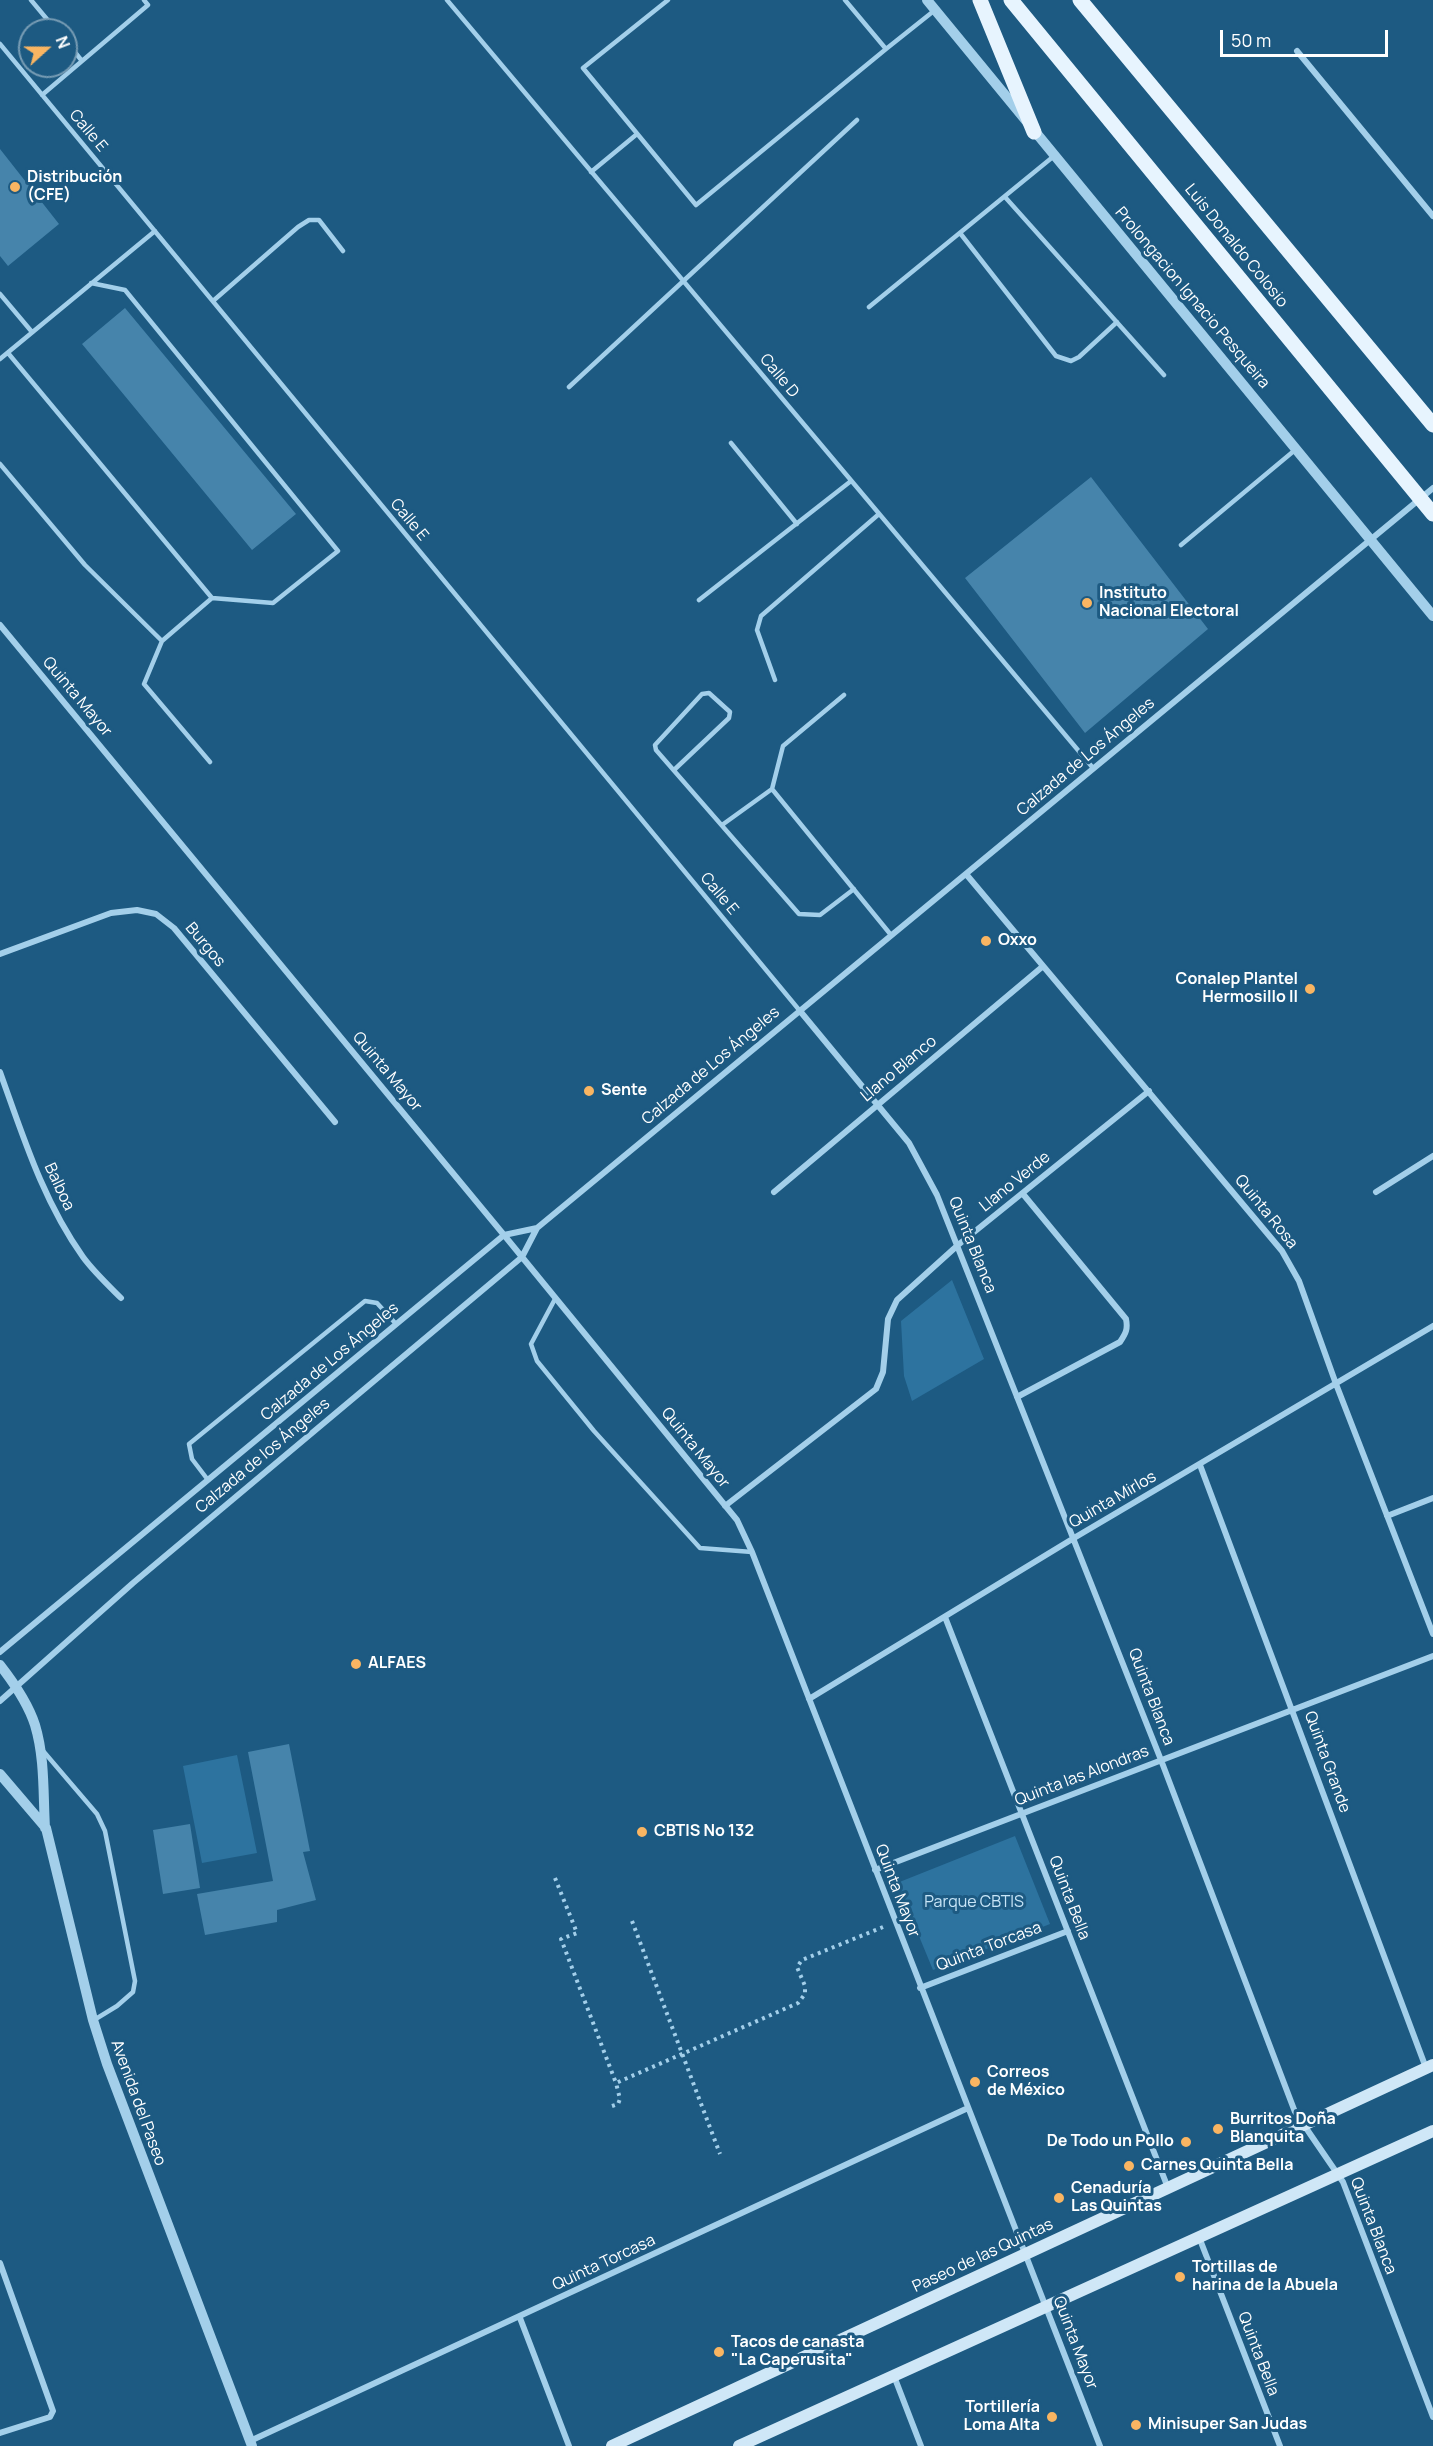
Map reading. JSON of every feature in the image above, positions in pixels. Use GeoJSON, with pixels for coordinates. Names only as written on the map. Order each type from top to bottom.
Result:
{"type":"FeatureCollection","features":[{"type":"Feature","properties":{"kind":"main road"},"geometry":{"type":"LineString","coordinates":[[980,0],[1034,132]]}},
{"type":"Feature","properties":{"kind":"main road","name":"Luis Donaldo Colosio"},"geometry":{"type":"LineString","coordinates":[[1011,0],[1433,514]]}},
{"type":"Feature","properties":{"kind":"main road"},"geometry":{"type":"LineString","coordinates":[[1080,0],[1433,425]]}},
{"type":"Feature","properties":{"kind":"main road","name":"Paseo de las Quintas"},"geometry":{"type":"LineString","coordinates":[[612,2446],[1430,2067]]}},
{"type":"Feature","properties":{"kind":"main road"},"geometry":{"type":"LineString","coordinates":[[740,2446],[1433,2131]]}},
{"type":"Feature","properties":{"kind":"street","name":"Prolongacion Ignacio Pesqueira"},"geometry":{"type":"LineString","coordinates":[[927,0],[1433,616]]}},
{"type":"Feature","properties":{"kind":"street"},"geometry":{"type":"LineString","coordinates":[[1297,51],[1433,216]]}},
{"type":"Feature","properties":{"kind":"street","name":"Calzada de Los Ángeles"},"geometry":{"type":"LineString","coordinates":[[0,1652],[504,1235],[537,1228],[1433,488]]}},
{"type":"Feature","properties":{"kind":"street","name":"Quinta Mayor"},"geometry":{"type":"LineString","coordinates":[[0,625],[737,1521],[752,1552],[1100,2446]]}},
{"type":"Feature","properties":{"kind":"street","name":"Quinta Rosa"},"geometry":{"type":"LineString","coordinates":[[966,874],[1282,1251],[1299,1281],[1336,1384],[1433,1634]]}},
{"type":"Feature","properties":{"kind":"street","name":"Burgos"},"geometry":{"type":"LineString","coordinates":[[0,954],[111,914],[137,910],[156,914],[174,928],[335,1122]]}},
{"type":"Feature","properties":{"kind":"street","name":"Llano Blanco"},"geometry":{"type":"LineString","coordinates":[[774,1192],[1042,967]]}},
{"type":"Feature","properties":{"kind":"street","name":"Quinta Blanca"},"geometry":{"type":"LineString","coordinates":[[800,1011],[909,1143],[938,1195],[1161,1760],[1295,2112],[1338,2174],[1433,2417]]}},
{"type":"Feature","properties":{"kind":"street","name":"Balboa"},"geometry":{"type":"LineString","coordinates":[[0,1072],[39,1181],[61,1224],[84,1259],[121,1298]]}},
{"type":"Feature","properties":{"kind":"street","name":"Llano Verde"},"geometry":{"type":"LineString","coordinates":[[725,1506],[876,1389],[883,1372],[888,1319],[897,1300],[958,1245],[1149,1091]]}},
{"type":"Feature","properties":{"kind":"street"},"geometry":{"type":"LineString","coordinates":[[1376,1192],[1433,1156]]}},
{"type":"Feature","properties":{"kind":"street"},"geometry":{"type":"LineString","coordinates":[[1017,1397],[1120,1342],[1128,1327],[1126,1319],[1023,1194]]}},
{"type":"Feature","properties":{"kind":"street","name":"Calzada de los Ángeles"},"geometry":{"type":"LineString","coordinates":[[0,1701],[133,1583],[522,1257],[537,1228]]}},
{"type":"Feature","properties":{"kind":"street","name":"Quinta Mirlos"},"geometry":{"type":"LineString","coordinates":[[809,1699],[1074,1538],[1433,1326]]}},
{"type":"Feature","properties":{"kind":"street","name":"Quinta Grande"},"geometry":{"type":"LineString","coordinates":[[1200,1465],[1430,2067]]}},
{"type":"Feature","properties":{"kind":"street"},"geometry":{"type":"LineString","coordinates":[[1387,1516],[1433,1498]]}},
{"type":"Feature","properties":{"kind":"street","name":"Quinta Bella"},"geometry":{"type":"LineString","coordinates":[[945,1617],[1168,2188]]}},
{"type":"Feature","properties":{"kind":"street","name":"Quinta las Alondras"},"geometry":{"type":"LineString","coordinates":[[875,1870],[1433,1656]]}},
{"type":"Feature","properties":{"kind":"street"},"geometry":{"type":"LineString","coordinates":[[0,1665],[16,1687],[34,1724],[40,1748],[45,1828]]}},
{"type":"Feature","properties":{"kind":"street","name":"Avenida del Paseo"},"geometry":{"type":"LineString","coordinates":[[0,1774],[45,1828],[93,2020],[107,2064],[251,2444]]}},
{"type":"Feature","properties":{"kind":"street","name":"Quinta Torcasa"},"geometry":{"type":"LineString","coordinates":[[920,1988],[1068,1931]]}},
{"type":"Feature","properties":{"kind":"street","name":"Quinta Torcasa"},"geometry":{"type":"LineString","coordinates":[[251,2444],[968,2108]]}},
{"type":"Feature","properties":{"kind":"street","name":"Quinta Bella"},"geometry":{"type":"LineString","coordinates":[[1198,2237],[1280,2446]]}},
{"type":"Feature","properties":{"kind":"street"},"geometry":{"type":"LineString","coordinates":[[0,2263],[53,2411],[50,2417],[0,2433]]}},
{"type":"Feature","properties":{"kind":"street"},"geometry":{"type":"LineString","coordinates":[[519,2318],[569,2446]]}},
{"type":"Feature","properties":{"kind":"street"},"geometry":{"type":"LineString","coordinates":[[894,2376],[921,2446]]}},
{"type":"Feature","properties":{"kind":"lane"},"geometry":{"type":"LineString","coordinates":[[31,0],[46,18]]}},
{"type":"Feature","properties":{"kind":"lane"},"geometry":{"type":"LineString","coordinates":[[42,95],[148,5],[144,0]]}},
{"type":"Feature","properties":{"kind":"lane","name":"Calle D"},"geometry":{"type":"LineString","coordinates":[[447,0],[1094,768]]}},
{"type":"Feature","properties":{"kind":"lane"},"geometry":{"type":"LineString","coordinates":[[668,0],[583,68],[696,205],[935,10]]}},
{"type":"Feature","properties":{"kind":"lane"},"geometry":{"type":"LineString","coordinates":[[845,0],[886,49]]}},
{"type":"Feature","properties":{"kind":"lane","name":"Calle E"},"geometry":{"type":"LineString","coordinates":[[0,44],[800,1011]]}},
{"type":"Feature","properties":{"kind":"lane"},"geometry":{"type":"LineString","coordinates":[[78,56],[82,61]]}},
{"type":"Feature","properties":{"kind":"lane"},"geometry":{"type":"LineString","coordinates":[[569,387],[856,120]]}},
{"type":"Feature","properties":{"kind":"lane"},"geometry":{"type":"LineString","coordinates":[[591,172],[636,134]]}},
{"type":"Feature","properties":{"kind":"lane"},"geometry":{"type":"LineString","coordinates":[[868,307],[1054,156]]}},
{"type":"Feature","properties":{"kind":"lane"},"geometry":{"type":"LineString","coordinates":[[1005,197],[1164,375]]}},
{"type":"Feature","properties":{"kind":"lane"},"geometry":{"type":"LineString","coordinates":[[213,301],[309,220],[319,220],[343,251]]}},
{"type":"Feature","properties":{"kind":"lane"},"geometry":{"type":"LineString","coordinates":[[0,359],[154,231]]}},
{"type":"Feature","properties":{"kind":"lane"},"geometry":{"type":"LineString","coordinates":[[960,233],[1056,356],[1071,361],[1079,357],[1117,322]]}},
{"type":"Feature","properties":{"kind":"lane"},"geometry":{"type":"LineString","coordinates":[[91,283],[125,290],[338,551],[273,603],[212,598],[162,641],[144,684],[210,762]]}},
{"type":"Feature","properties":{"kind":"lane"},"geometry":{"type":"LineString","coordinates":[[0,294],[32,332]]}},
{"type":"Feature","properties":{"kind":"lane"},"geometry":{"type":"LineString","coordinates":[[8,352],[212,598]]}},
{"type":"Feature","properties":{"kind":"lane"},"geometry":{"type":"LineString","coordinates":[[731,443],[797,524]]}},
{"type":"Feature","properties":{"kind":"lane"},"geometry":{"type":"LineString","coordinates":[[1181,545],[1297,449]]}},
{"type":"Feature","properties":{"kind":"lane"},"geometry":{"type":"LineString","coordinates":[[0,464],[85,565],[162,641]]}},
{"type":"Feature","properties":{"kind":"lane"},"geometry":{"type":"LineString","coordinates":[[699,600],[851,481]]}},
{"type":"Feature","properties":{"kind":"lane"},"geometry":{"type":"LineString","coordinates":[[775,680],[757,630],[761,616],[879,514]]}},
{"type":"Feature","properties":{"kind":"lane"},"geometry":{"type":"LineString","coordinates":[[674,770],[729,718],[730,712],[709,693],[702,694],[655,745],[656,750],[799,914],[820,915],[854,889]]}},
{"type":"Feature","properties":{"kind":"lane"},"geometry":{"type":"LineString","coordinates":[[722,825],[772,789],[783,746],[844,695]]}},
{"type":"Feature","properties":{"kind":"lane"},"geometry":{"type":"LineString","coordinates":[[772,789],[891,935]]}},
{"type":"Feature","properties":{"kind":"lane"},"geometry":{"type":"LineString","coordinates":[[555,1299],[531,1344],[537,1361],[594,1431],[700,1548],[752,1552]]}},
{"type":"Feature","properties":{"kind":"lane"},"geometry":{"type":"LineString","coordinates":[[208,1480],[192,1459],[189,1444],[365,1301],[378,1303],[396,1324]]}},
{"type":"Feature","properties":{"kind":"lane"},"geometry":{"type":"LineString","coordinates":[[40,1748],[97,1814],[105,1831],[135,1981],[133,1992],[117,2006],[93,2020]]}},
{"type":"Feature","properties":{"kind":"path"},"geometry":{"type":"LineString","coordinates":[[555,1878],[577,1933],[561,1939],[616,2083],[620,2099],[618,2104],[612,2106]]}},
{"type":"Feature","properties":{"kind":"path"},"geometry":{"type":"LineString","coordinates":[[632,1921],[720,2154]]}},
{"type":"Feature","properties":{"kind":"path"},"geometry":{"type":"LineString","coordinates":[[616,2083],[798,2003],[805,1994],[805,1986],[797,1967],[801,1960],[895,1922]]}},
{"type":"Feature","properties":{"kind":"green space"},"geometry":{"type":"Polygon","coordinates":[[[952,1280],[984,1359],[912,1401],[904,1376],[901,1321],[952,1280]]]}},
{"type":"Feature","properties":{"kind":"green space"},"geometry":{"type":"Polygon","coordinates":[[[237,1755],[257,1853],[202,1863],[183,1766],[237,1755]]]}},
{"type":"Feature","properties":{"kind":"green space","name":"Parque CBTIS"},"geometry":{"type":"Polygon","coordinates":[[[1015,1836],[1050,1924],[933,1970],[897,1883],[1015,1836]]]}},
{"type":"Feature","properties":{"kind":"building","name":"Distribución (CFE)"},"geometry":{"type":"Polygon","coordinates":[[[0,149],[59,224],[8,266],[0,256],[0,149]]]}},
{"type":"Feature","properties":{"kind":"building"},"geometry":{"type":"Polygon","coordinates":[[[125,308],[296,514],[252,550],[82,344],[125,308]]]}},
{"type":"Feature","properties":{"kind":"building","name":"Instituto Nacional Electoral"},"geometry":{"type":"Polygon","coordinates":[[[1091,477],[1208,629],[1085,733],[965,578],[1091,477]]]}},
{"type":"Feature","properties":{"kind":"building"},"geometry":{"type":"Polygon","coordinates":[[[289,1744],[310,1851],[303,1852],[316,1900],[277,1910],[277,1922],[205,1935],[197,1894],[273,1881],[248,1752],[289,1744]]]}},
{"type":"Feature","properties":{"kind":"building"},"geometry":{"type":"Polygon","coordinates":[[[190,1824],[200,1888],[163,1894],[153,1830],[190,1824]]]}},
{"type":"Feature","properties":{"kind":"place","name":"Distribución (CFE)"},"geometry":{"type":"Point","coordinates":[15,187]}},
{"type":"Feature","properties":{"kind":"place","name":"Instituto Nacional Electoral"},"geometry":{"type":"Point","coordinates":[1087,603]}},
{"type":"Feature","properties":{"kind":"place","name":"Oxxo"},"geometry":{"type":"Point","coordinates":[986,941]}},
{"type":"Feature","properties":{"kind":"place","name":"Conalep Plantel Hermosillo II"},"geometry":{"type":"Point","coordinates":[1310,989]}},
{"type":"Feature","properties":{"kind":"place","name":"Sente"},"geometry":{"type":"Point","coordinates":[589,1091]}},
{"type":"Feature","properties":{"kind":"place","name":"ALFAES"},"geometry":{"type":"Point","coordinates":[356,1664]}},
{"type":"Feature","properties":{"kind":"place","name":"CBTIS No 132"},"geometry":{"type":"Point","coordinates":[642,1832]}},
{"type":"Feature","properties":{"kind":"place","name":"Correos de México"},"geometry":{"type":"Point","coordinates":[975,2082]}},
{"type":"Feature","properties":{"kind":"place","name":"Burritos Doña Blanquita"},"geometry":{"type":"Point","coordinates":[1218,2129]}},
{"type":"Feature","properties":{"kind":"place","name":"De Todo un Pollo"},"geometry":{"type":"Point","coordinates":[1186,2142]}},
{"type":"Feature","properties":{"kind":"place","name":"Carnes Quinta Bella"},"geometry":{"type":"Point","coordinates":[1129,2166]}},
{"type":"Feature","properties":{"kind":"place","name":"Cenaduría Las Quintas"},"geometry":{"type":"Point","coordinates":[1059,2198]}},
{"type":"Feature","properties":{"kind":"place","name":"Tortillas de harina de la Abuela"},"geometry":{"type":"Point","coordinates":[1180,2277]}},
{"type":"Feature","properties":{"kind":"place","name":"Tacos de canasta \"La Caperusita\""},"geometry":{"type":"Point","coordinates":[719,2352]}},
{"type":"Feature","properties":{"kind":"place","name":"Tortillería Loma Alta"},"geometry":{"type":"Point","coordinates":[1052,2417]}},
{"type":"Feature","properties":{"kind":"place","name":"Minisuper San Judas"},"geometry":{"type":"Point","coordinates":[1136,2425]}}]}
